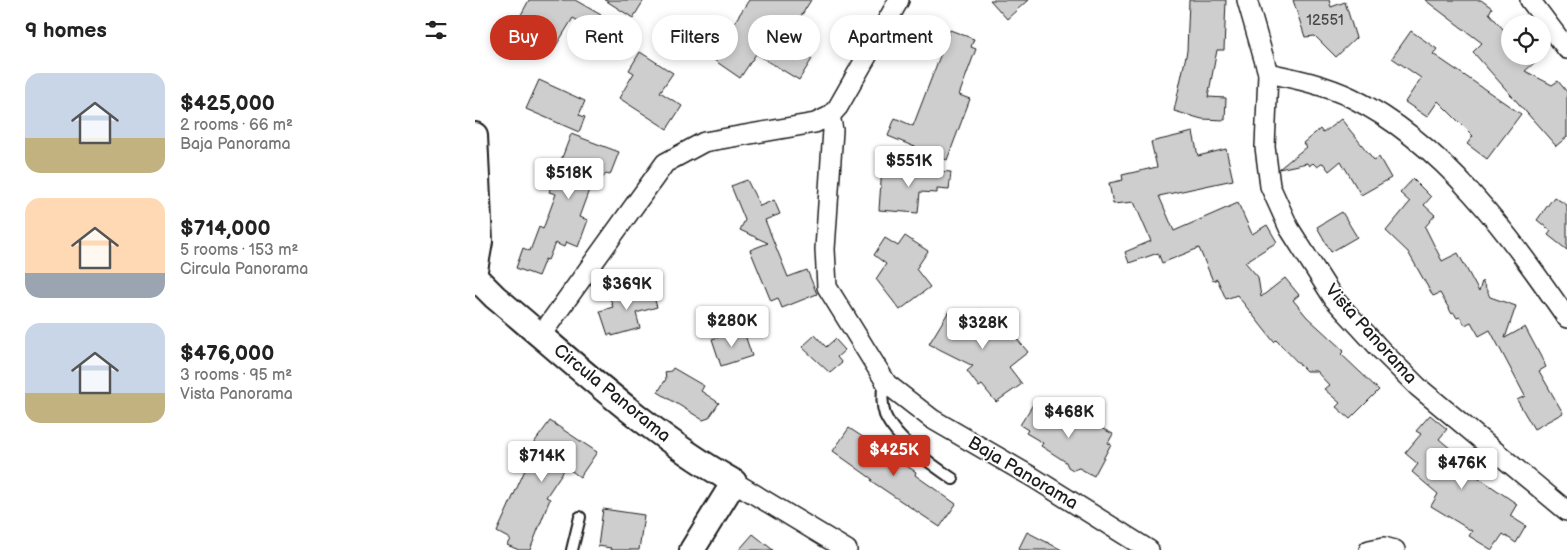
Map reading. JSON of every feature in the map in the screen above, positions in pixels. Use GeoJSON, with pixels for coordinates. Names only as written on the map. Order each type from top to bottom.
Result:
{"type":"FeatureCollection","features":[{"type":"Feature","properties":{"kind":"street"},"geometry":{"type":"LineString","coordinates":[[830,116],[847,94],[899,0]]}},
{"type":"Feature","properties":{"kind":"street","name":"Vista Panorama"},"geometry":{"type":"LineString","coordinates":[[1247,0],[1268,73],[1265,147],[1270,186],[1289,228],[1335,299],[1418,387],[1567,511]]}},
{"type":"Feature","properties":{"kind":"street"},"geometry":{"type":"LineString","coordinates":[[1530,0],[1567,50]]}},
{"type":"Feature","properties":{"kind":"street"},"geometry":{"type":"LineString","coordinates":[[1268,73],[1314,83],[1351,98],[1406,130],[1448,170],[1509,235],[1567,318]]}},
{"type":"Feature","properties":{"kind":"street","name":"Circula Panorama"},"geometry":{"type":"LineString","coordinates":[[830,116],[815,123],[704,142],[665,163],[541,335],[651,427],[712,469],[847,550]]}},
{"type":"Feature","properties":{"kind":"street","name":"Baja Panorama"},"geometry":{"type":"LineString","coordinates":[[830,116],[833,130],[825,241],[827,287],[884,380],[932,419],[1034,478],[1149,550]]}},
{"type":"Feature","properties":{"kind":"street"},"geometry":{"type":"LineString","coordinates":[[475,134],[480,242],[475,270]]}},
{"type":"Feature","properties":{"kind":"street"},"geometry":{"type":"LineString","coordinates":[[475,277],[541,335]]}},
{"type":"Feature","properties":{"kind":"street"},"geometry":{"type":"LineString","coordinates":[[692,550],[735,482]]}},
{"type":"Feature","properties":{"kind":"street"},"geometry":{"type":"LineString","coordinates":[[1369,550],[1384,547],[1395,550]]}},
{"type":"Feature","properties":{"kind":"lane"},"geometry":{"type":"LineString","coordinates":[[884,380],[882,398],[886,416],[905,442],[927,462],[953,479]]}},
{"type":"Feature","properties":{"kind":"lane"},"geometry":{"type":"LineString","coordinates":[[572,550],[580,516]]}},
{"type":"Feature","properties":{"kind":"building"},"geometry":{"type":"Polygon","coordinates":[[[529,0],[575,0],[601,15],[567,15],[567,28],[557,44],[557,15],[521,15],[529,0]]]}},
{"type":"Feature","properties":{"kind":"building"},"geometry":{"type":"Polygon","coordinates":[[[605,0],[644,0],[635,15],[628,15],[605,0]]]}},
{"type":"Feature","properties":{"kind":"building"},"geometry":{"type":"Polygon","coordinates":[[[749,0],[811,0],[802,15],[748,15],[748,60],[752,60],[740,78],[714,60],[738,60],[738,17],[749,0]]]}},
{"type":"Feature","properties":{"kind":"building"},"geometry":{"type":"Polygon","coordinates":[[[990,0],[1028,0],[1007,19],[990,0]]]}},
{"type":"Feature","properties":{"kind":"building"},"geometry":{"type":"Polygon","coordinates":[[[1189,0],[1226,0],[1224,50],[1217,50],[1208,97],[1226,98],[1225,120],[1202,119],[1174,111],[1187,51],[1189,0]]]}},
{"type":"Feature","properties":{"kind":"building"},"geometry":{"type":"Polygon","coordinates":[[[1293,0],[1329,0],[1331,7],[1345,2],[1356,38],[1336,57],[1315,36],[1305,37],[1293,0]]]}},
{"type":"Feature","properties":{"kind":"building"},"geometry":{"type":"Polygon","coordinates":[[[1425,0],[1481,0],[1492,8],[1489,13],[1501,27],[1501,65],[1532,65],[1525,71],[1552,85],[1558,81],[1567,92],[1567,137],[1556,146],[1473,52],[1482,43],[1425,0]]]}},
{"type":"Feature","properties":{"kind":"building"},"geometry":{"type":"Polygon","coordinates":[[[951,30],[974,39],[971,47],[976,49],[959,95],[970,99],[947,160],[888,136],[895,118],[913,126],[938,60],[951,60],[951,30]]]}},
{"type":"Feature","properties":{"kind":"building"},"geometry":{"type":"Polygon","coordinates":[[[1411,31],[1437,49],[1433,54],[1521,114],[1487,159],[1467,144],[1473,136],[1438,101],[1427,117],[1405,102],[1421,78],[1392,58],[1411,31]]]}},
{"type":"Feature","properties":{"kind":"building"},"geometry":{"type":"Polygon","coordinates":[[[642,53],[673,73],[660,92],[682,106],[667,129],[619,98],[634,73],[629,70],[635,60],[642,60],[642,53]]]}},
{"type":"Feature","properties":{"kind":"building"},"geometry":{"type":"Polygon","coordinates":[[[766,60],[811,60],[799,80],[766,60]]]}},
{"type":"Feature","properties":{"kind":"building"},"geometry":{"type":"Polygon","coordinates":[[[539,80],[585,101],[579,115],[585,117],[579,132],[526,109],[539,80]]]}},
{"type":"Feature","properties":{"kind":"building"},"geometry":{"type":"Polygon","coordinates":[[[1341,119],[1374,160],[1379,157],[1391,178],[1361,195],[1341,161],[1329,171],[1323,163],[1317,167],[1313,163],[1309,166],[1307,163],[1279,169],[1306,147],[1303,143],[1320,129],[1323,133],[1341,119]]]}},
{"type":"Feature","properties":{"kind":"building"},"geometry":{"type":"Polygon","coordinates":[[[1193,132],[1198,156],[1226,149],[1233,180],[1159,196],[1174,231],[1238,203],[1252,234],[1267,225],[1277,242],[1245,262],[1258,277],[1261,297],[1285,278],[1299,295],[1293,300],[1307,317],[1344,351],[1341,354],[1379,390],[1350,419],[1336,407],[1340,403],[1324,389],[1329,385],[1316,371],[1306,371],[1276,340],[1274,342],[1237,295],[1226,299],[1217,279],[1213,281],[1199,248],[1162,263],[1158,253],[1129,263],[1125,252],[1151,241],[1134,202],[1113,204],[1109,183],[1123,180],[1122,175],[1157,167],[1151,142],[1193,132]]]}},
{"type":"Feature","properties":{"kind":"building"},"geometry":{"type":"Polygon","coordinates":[[[571,134],[619,152],[610,175],[606,174],[599,182],[593,179],[579,217],[588,220],[578,247],[566,242],[564,247],[555,243],[548,260],[545,259],[538,276],[516,268],[523,248],[530,251],[539,227],[543,229],[556,194],[549,192],[571,134]]]}},
{"type":"Feature","properties":{"kind":"building"},"geometry":{"type":"Polygon","coordinates":[[[882,167],[951,172],[949,190],[937,189],[937,193],[920,192],[918,213],[879,210],[882,167]]]}},
{"type":"Feature","properties":{"kind":"building"},"geometry":{"type":"Polygon","coordinates":[[[1413,179],[1431,197],[1424,205],[1435,215],[1425,227],[1442,261],[1458,253],[1479,292],[1482,281],[1490,297],[1516,306],[1505,338],[1525,327],[1546,367],[1539,371],[1563,413],[1534,429],[1517,400],[1525,396],[1490,330],[1479,336],[1471,322],[1465,325],[1460,317],[1457,318],[1454,313],[1452,314],[1440,293],[1433,296],[1408,252],[1386,231],[1410,202],[1400,193],[1413,179]]]}},
{"type":"Feature","properties":{"kind":"building"},"geometry":{"type":"Polygon","coordinates":[[[747,180],[760,206],[774,200],[780,214],[765,220],[788,277],[807,270],[817,294],[782,308],[778,298],[771,301],[750,250],[768,243],[740,230],[745,220],[731,186],[747,180]]]}},
{"type":"Feature","properties":{"kind":"building"},"geometry":{"type":"Polygon","coordinates":[[[1554,197],[1567,205],[1567,250],[1548,235],[1551,231],[1537,220],[1554,197]]]}},
{"type":"Feature","properties":{"kind":"building"},"geometry":{"type":"Polygon","coordinates":[[[1342,212],[1357,237],[1331,252],[1317,227],[1342,212]]]}},
{"type":"Feature","properties":{"kind":"building"},"geometry":{"type":"Polygon","coordinates":[[[905,236],[928,251],[916,269],[930,287],[900,310],[876,279],[886,264],[874,255],[885,238],[898,246],[905,236]]]}},
{"type":"Feature","properties":{"kind":"building"},"geometry":{"type":"Polygon","coordinates":[[[630,288],[632,294],[651,288],[657,307],[636,313],[640,328],[612,336],[612,334],[608,335],[600,311],[613,307],[609,295],[630,288]]]}},
{"type":"Feature","properties":{"kind":"building"},"geometry":{"type":"Polygon","coordinates":[[[981,309],[1001,320],[1028,352],[1009,367],[1022,384],[996,402],[982,385],[979,387],[967,371],[973,366],[929,344],[949,311],[973,324],[981,309]]]}},
{"type":"Feature","properties":{"kind":"building"},"geometry":{"type":"Polygon","coordinates":[[[743,329],[752,356],[721,366],[712,339],[743,329]]]}},
{"type":"Feature","properties":{"kind":"building"},"geometry":{"type":"Polygon","coordinates":[[[815,335],[826,347],[835,339],[845,350],[837,357],[842,363],[830,373],[802,347],[815,335]]]}},
{"type":"Feature","properties":{"kind":"building"},"geometry":{"type":"Polygon","coordinates":[[[673,368],[704,386],[701,391],[719,403],[709,418],[703,420],[658,392],[666,379],[665,372],[671,371],[673,368]]]}},
{"type":"Feature","properties":{"kind":"building"},"geometry":{"type":"Polygon","coordinates":[[[1034,403],[1076,429],[1081,418],[1113,434],[1108,443],[1111,444],[1094,476],[1079,468],[1073,470],[1068,467],[1066,462],[1041,446],[1043,443],[1026,433],[1028,430],[1020,425],[1034,403]]]}},
{"type":"Feature","properties":{"kind":"building"},"geometry":{"type":"Polygon","coordinates":[[[1430,415],[1447,429],[1439,439],[1458,455],[1453,460],[1517,504],[1510,516],[1526,526],[1516,543],[1503,534],[1492,550],[1469,536],[1472,531],[1431,506],[1438,494],[1412,472],[1418,464],[1405,453],[1421,434],[1416,431],[1430,415]]]}},
{"type":"Feature","properties":{"kind":"building"},"geometry":{"type":"Polygon","coordinates":[[[550,421],[597,452],[580,477],[566,467],[546,497],[550,499],[530,550],[519,550],[507,545],[510,539],[497,532],[530,459],[527,457],[534,446],[533,444],[550,421]]]}},
{"type":"Feature","properties":{"kind":"building"},"geometry":{"type":"Polygon","coordinates":[[[849,428],[916,472],[915,475],[956,504],[940,527],[871,481],[872,479],[833,451],[849,428]]]}},
{"type":"Feature","properties":{"kind":"building"},"geometry":{"type":"Polygon","coordinates":[[[603,509],[644,515],[639,550],[610,550],[611,548],[598,546],[603,509]]]}},
{"type":"Feature","properties":{"kind":"building"},"geometry":{"type":"Polygon","coordinates":[[[1027,532],[1062,550],[1018,550],[1027,532]]]}},
{"type":"Feature","properties":{"kind":"building"},"geometry":{"type":"Polygon","coordinates":[[[753,534],[773,550],[739,550],[753,534]]]}}]}
